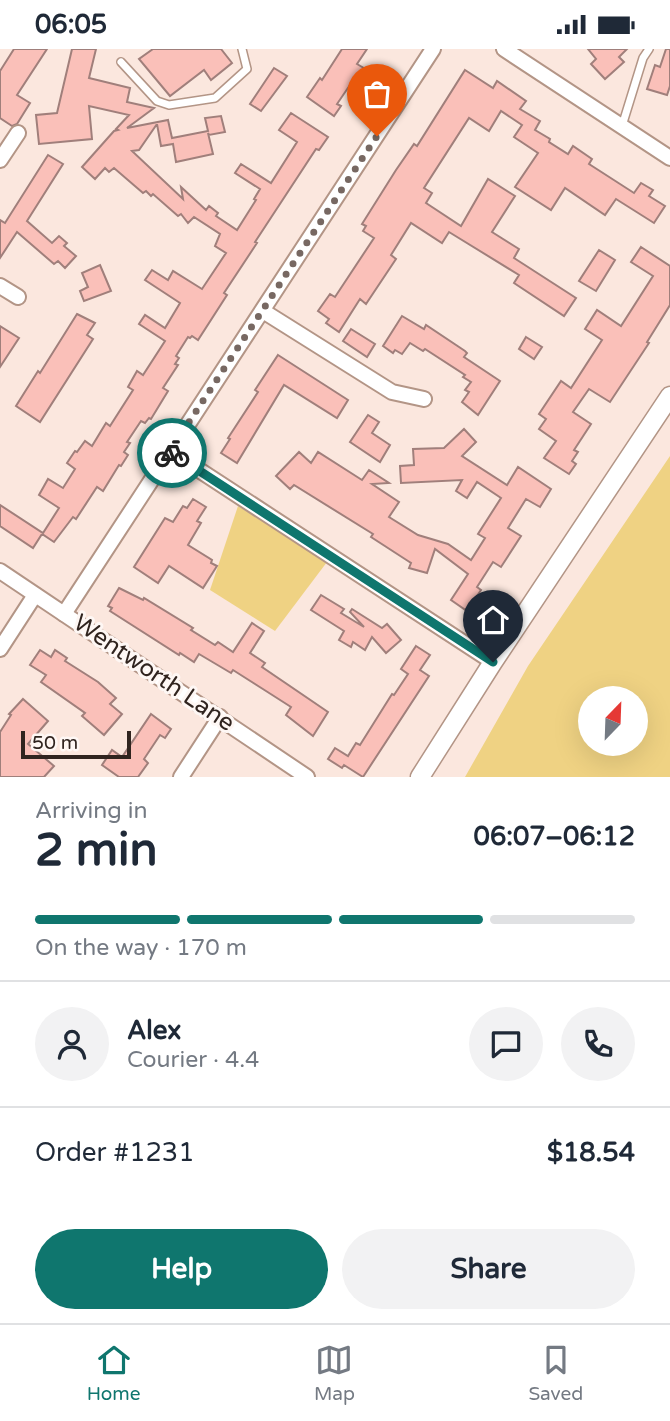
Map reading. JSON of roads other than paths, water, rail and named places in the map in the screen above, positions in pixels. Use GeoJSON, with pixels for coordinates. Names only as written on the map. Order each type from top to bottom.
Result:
{"type":"FeatureCollection","features":[{"type":"Feature","properties":{"kind":"street"},"geometry":{"type":"LineString","coordinates":[[64,614],[433,49]]}},
{"type":"Feature","properties":{"kind":"street"},"geometry":{"type":"LineString","coordinates":[[504,49],[670,158]]}},
{"type":"Feature","properties":{"kind":"street"},"geometry":{"type":"LineString","coordinates":[[0,160],[18,133]]}},
{"type":"Feature","properties":{"kind":"street"},"geometry":{"type":"LineString","coordinates":[[0,286],[18,297]]}},
{"type":"Feature","properties":{"kind":"street"},"geometry":{"type":"LineString","coordinates":[[263,311],[391,392],[424,399]]}},
{"type":"Feature","properties":{"kind":"street"},"geometry":{"type":"LineString","coordinates":[[426,772],[493,662],[670,396]]}},
{"type":"Feature","properties":{"kind":"street"},"geometry":{"type":"LineString","coordinates":[[170,451],[493,662]]}},
{"type":"Feature","properties":{"kind":"street","name":"Wentworth Lane"},"geometry":{"type":"LineString","coordinates":[[0,571],[307,777]]}},
{"type":"Feature","properties":{"kind":"street"},"geometry":{"type":"LineString","coordinates":[[0,649],[35,595]]}},
{"type":"Feature","properties":{"kind":"street"},"geometry":{"type":"LineString","coordinates":[[181,777],[220,717]]}},
{"type":"Feature","properties":{"kind":"lane"},"geometry":{"type":"LineString","coordinates":[[121,62],[157,101],[169,105],[215,98],[247,69],[242,49]]}},
{"type":"Feature","properties":{"kind":"lane"},"geometry":{"type":"LineString","coordinates":[[622,127],[643,58],[649,49]]}}]}
